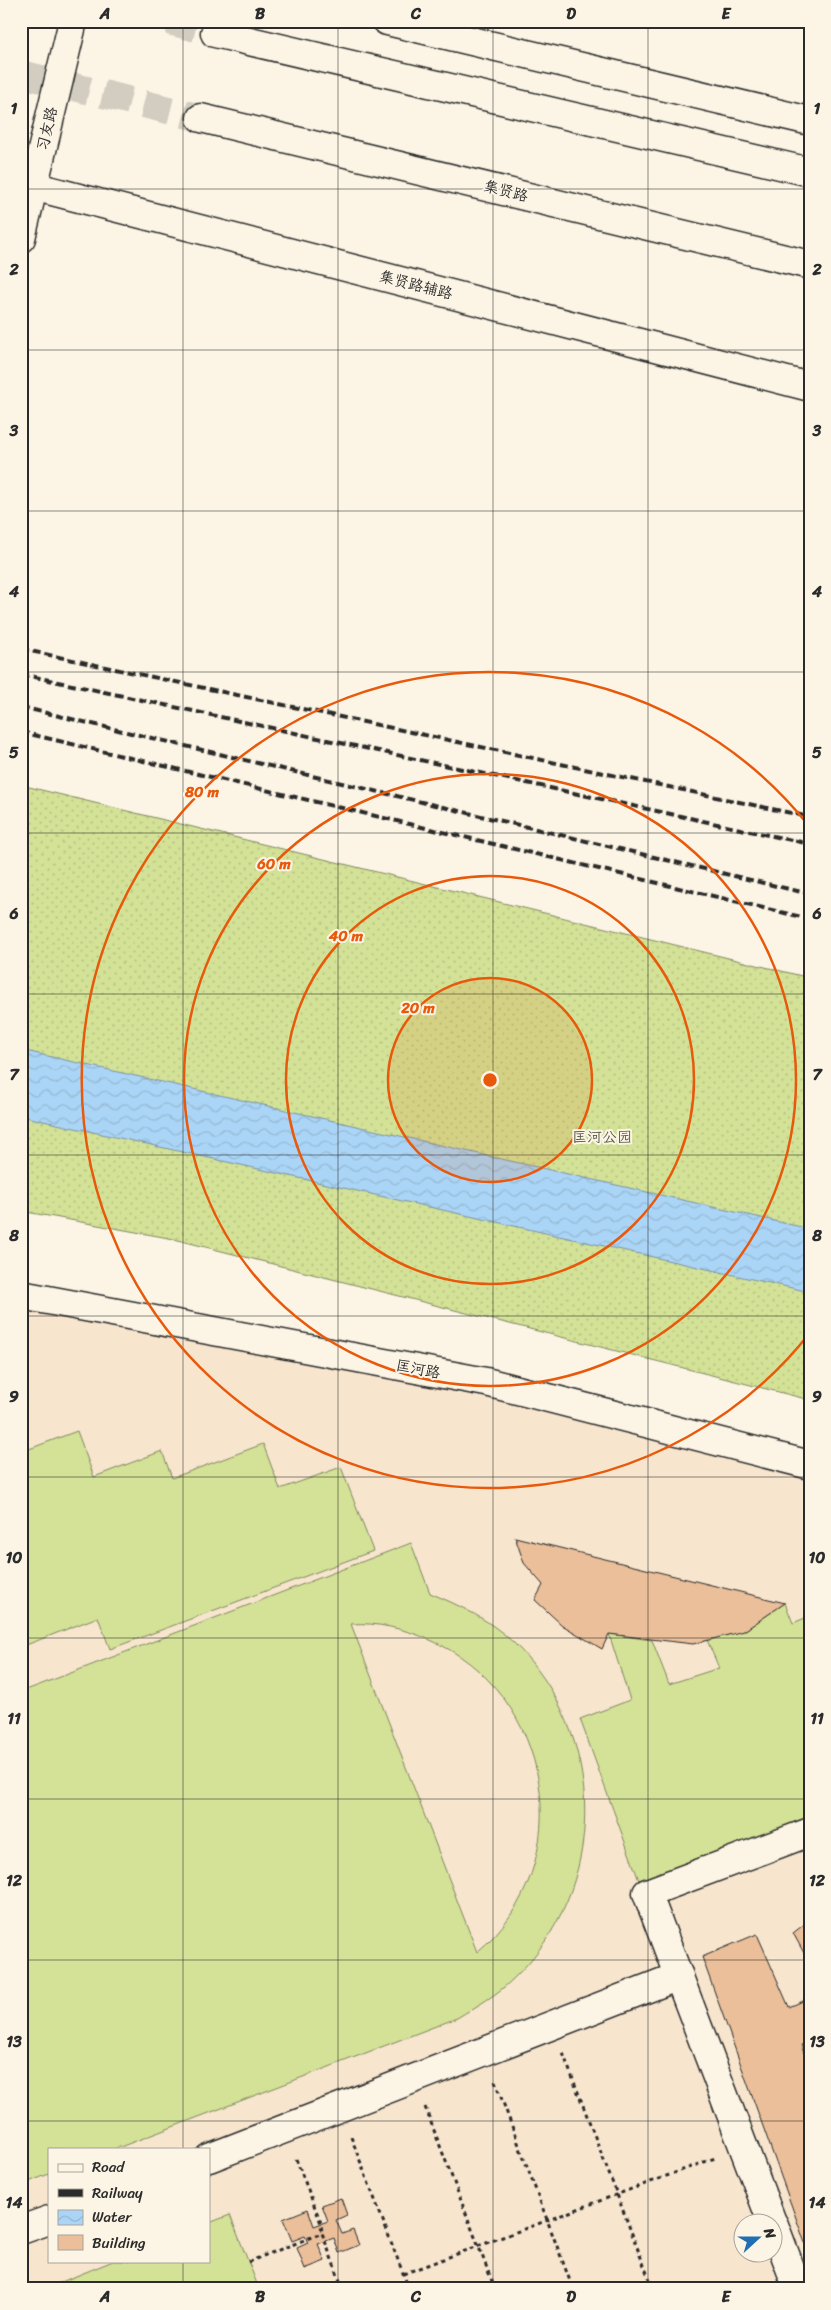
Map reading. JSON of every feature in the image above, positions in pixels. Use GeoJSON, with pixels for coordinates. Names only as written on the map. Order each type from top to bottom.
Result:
{"type":"FeatureCollection","features":[{"type":"Feature","properties":{"kind":"main road","name":"习友路"},"geometry":{"type":"LineString","coordinates":[[21,238],[28,185],[73,21]]}},
{"type":"Feature","properties":{"kind":"main road"},"geometry":{"type":"LineString","coordinates":[[387,21],[810,121]]}},
{"type":"Feature","properties":{"kind":"main road"},"geometry":{"type":"LineString","coordinates":[[215,33],[810,172]]}},
{"type":"Feature","properties":{"kind":"main road","name":"集贤路"},"geometry":{"type":"LineString","coordinates":[[201,118],[810,265]]}},
{"type":"Feature","properties":{"kind":"main road","name":"集贤路辅路"},"geometry":{"type":"LineString","coordinates":[[28,185],[810,386]]}},
{"type":"Feature","properties":{"kind":"main road","name":"匡河路"},"geometry":{"type":"LineString","coordinates":[[21,1295],[486,1382],[810,1464]]}},
{"type":"Feature","properties":{"kind":"main road"},"geometry":{"type":"LineString","coordinates":[[768,2212],[646,1893],[810,1832]]}},
{"type":"Feature","properties":{"kind":"main road"},"geometry":{"type":"LineString","coordinates":[[210,2158],[678,1976]]}},
{"type":"Feature","properties":{"kind":"main road"},"geometry":{"type":"LineString","coordinates":[[21,2230],[48,2220]]}},
{"type":"Feature","properties":{"kind":"main road"},"geometry":{"type":"LineString","coordinates":[[784,2253],[798,2289]]}},
{"type":"Feature","properties":{"kind":"path"},"geometry":{"type":"LineString","coordinates":[[553,2025],[653,2289]]}},
{"type":"Feature","properties":{"kind":"path"},"geometry":{"type":"LineString","coordinates":[[484,2051],[573,2289]]}},
{"type":"Feature","properties":{"kind":"path"},"geometry":{"type":"LineString","coordinates":[[414,2078],[495,2289]]}},
{"type":"Feature","properties":{"kind":"path"},"geometry":{"type":"LineString","coordinates":[[340,2107],[409,2289]]}},
{"type":"Feature","properties":{"kind":"path"},"geometry":{"type":"LineString","coordinates":[[285,2128],[321,2223],[322,2233],[343,2289]]}},
{"type":"Feature","properties":{"kind":"path"},"geometry":{"type":"LineString","coordinates":[[403,2274],[744,2148]]}},
{"type":"Feature","properties":{"kind":"path"},"geometry":{"type":"LineString","coordinates":[[248,2262],[322,2233]]}},
{"type":"Feature","properties":{"kind":"shaded area"},"geometry":{"type":"Polygon","coordinates":[[[21,1295],[810,1465],[810,2289],[21,2289],[21,1295]]]}},
{"type":"Feature","properties":{"kind":"green space","name":"匡河公园"},"geometry":{"type":"Polygon","coordinates":[[[21,785],[810,978],[810,1400],[174,1239],[21,1211],[21,785]]]}},
{"type":"Feature","properties":{"kind":"green space"},"geometry":{"type":"Polygon","coordinates":[[[77,1431],[94,1477],[162,1451],[172,1478],[263,1444],[280,1489],[341,1467],[373,1551],[110,1649],[98,1617],[21,1647],[21,1452],[77,1431]]]}},
{"type":"Feature","properties":{"kind":"green space"},"geometry":{"type":"Polygon","coordinates":[[[411,1543],[430,1593],[475,1614],[495,1627],[514,1643],[545,1680],[567,1722],[580,1766],[585,1811],[580,1857],[567,1901],[544,1942],[507,1985],[457,2018],[118,2148],[48,2148],[48,2174],[21,2185],[21,1692],[411,1543]],[[351,1624],[477,1952],[510,1916],[531,1874],[541,1828],[539,1782],[526,1738],[503,1698],[470,1664],[419,1635],[400,1629],[371,1624],[351,1624]]]}},
{"type":"Feature","properties":{"kind":"green space"},"geometry":{"type":"Polygon","coordinates":[[[785,1603],[793,1623],[810,1616],[810,1822],[641,1886],[580,1719],[630,1700],[609,1634],[652,1640],[669,1684],[719,1668],[707,1640],[744,1631],[785,1603]]]}},
{"type":"Feature","properties":{"kind":"green space"},"geometry":{"type":"Polygon","coordinates":[[[230,2215],[259,2289],[44,2289],[111,2262],[210,2262],[210,2223],[230,2215]]]}},
{"type":"Feature","properties":{"kind":"water"},"geometry":{"type":"Polygon","coordinates":[[[21,1050],[810,1229],[810,1292],[21,1116],[21,1050]]]}},
{"type":"Feature","properties":{"kind":"building"},"geometry":{"type":"Polygon","coordinates":[[[515,1537],[785,1603],[744,1631],[693,1644],[609,1634],[602,1649],[562,1625],[535,1600],[543,1585],[524,1563],[515,1537]]]}},
{"type":"Feature","properties":{"kind":"building"},"geometry":{"type":"Polygon","coordinates":[[[810,1920],[810,1964],[793,1933],[810,1920]]]}},
{"type":"Feature","properties":{"kind":"building"},"geometry":{"type":"Polygon","coordinates":[[[757,1934],[789,2007],[810,1998],[810,2042],[801,2045],[810,2069],[810,2257],[702,1957],[757,1934]]]}},
{"type":"Feature","properties":{"kind":"building"},"geometry":{"type":"Polygon","coordinates":[[[341,2198],[347,2215],[336,2220],[342,2234],[353,2230],[359,2245],[339,2253],[334,2238],[318,2244],[325,2261],[305,2269],[297,2248],[308,2243],[305,2236],[292,2241],[283,2219],[308,2209],[314,2226],[328,2221],[322,2205],[341,2198]]]}},
{"type":"Feature","properties":{"kind":"tunnel"},"geometry":{"type":"LineString","coordinates":[[169,21],[215,33]]}},
{"type":"Feature","properties":{"kind":"tunnel"},"geometry":{"type":"LineString","coordinates":[[21,74],[201,118]]}},
{"type":"Feature","properties":{"kind":"railway"},"geometry":{"type":"LineString","coordinates":[[21,649],[810,817]]}},
{"type":"Feature","properties":{"kind":"railway"},"geometry":{"type":"LineString","coordinates":[[21,674],[810,844]]}},
{"type":"Feature","properties":{"kind":"railway"},"geometry":{"type":"LineString","coordinates":[[21,707],[810,894]]}},
{"type":"Feature","properties":{"kind":"railway"},"geometry":{"type":"LineString","coordinates":[[21,732],[810,919]]}}]}
